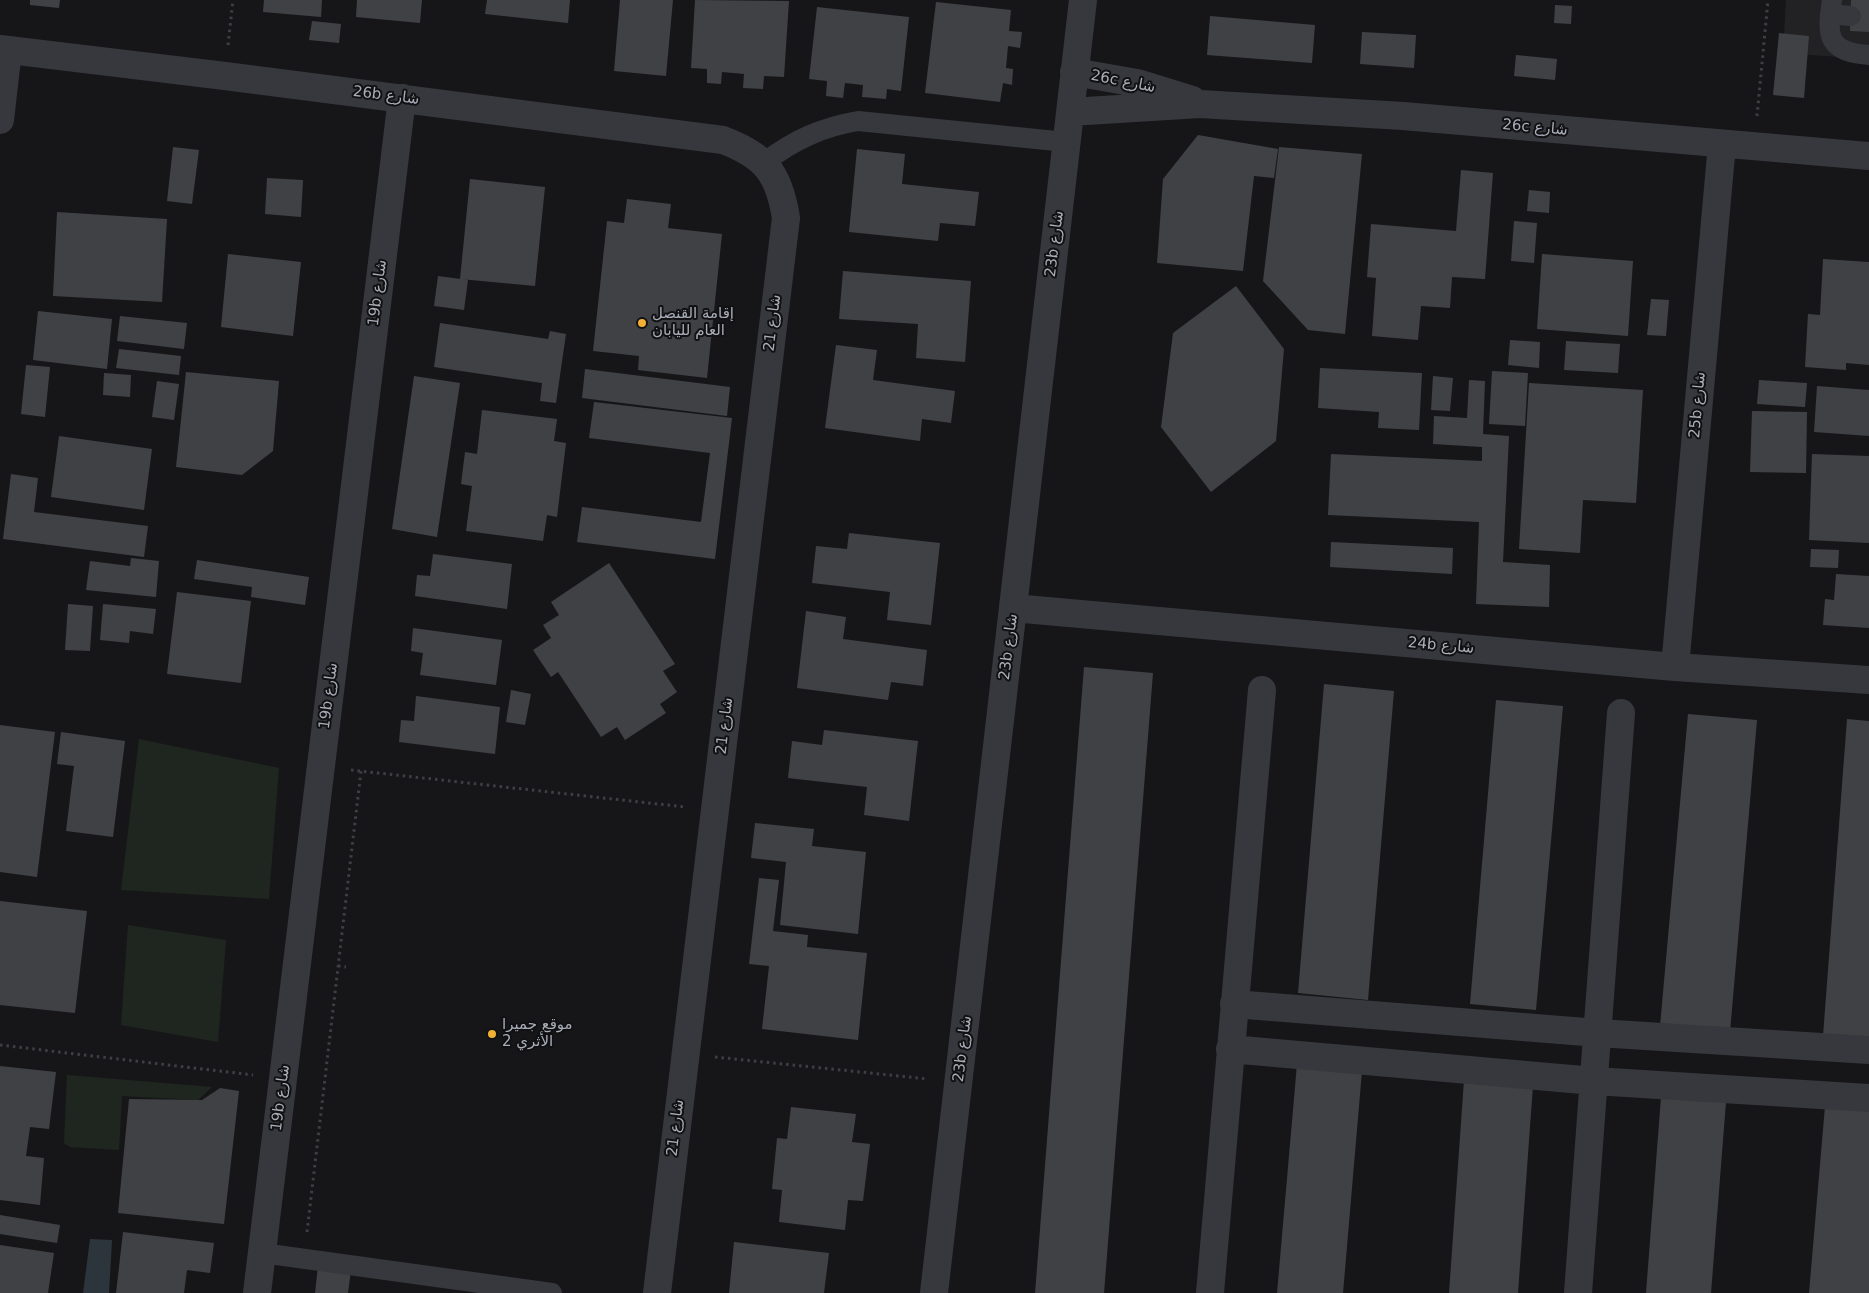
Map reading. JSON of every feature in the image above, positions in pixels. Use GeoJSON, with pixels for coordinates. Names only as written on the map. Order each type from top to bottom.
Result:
{"type":"FeatureCollection","features":[{"type":"Feature","properties":{"kind":"street","name":"23b شارع"},"geometry":{"type":"LineString","coordinates":[[934,1293],[1083,0]]}},
{"type":"Feature","properties":{"kind":"street","name":"26b شارع"},"geometry":{"type":"LineString","coordinates":[[4,50],[402,98],[723,140],[745,148],[765,162]]}},
{"type":"Feature","properties":{"kind":"street"},"geometry":{"type":"LineString","coordinates":[[0,120],[4,50]]}},
{"type":"Feature","properties":{"kind":"street","name":"26c شارع"},"geometry":{"type":"LineString","coordinates":[[1074,72],[1137,83],[1180,95],[1200,104]]}},
{"type":"Feature","properties":{"kind":"street","name":"19b شارع"},"geometry":{"type":"LineString","coordinates":[[257,1293],[402,98]]}},
{"type":"Feature","properties":{"kind":"street","name":"26c شارع"},"geometry":{"type":"LineString","coordinates":[[1070,112],[1200,104],[1403,116],[1754,148],[1869,156]]}},
{"type":"Feature","properties":{"kind":"street","name":"25b شارع"},"geometry":{"type":"LineString","coordinates":[[1675,667],[1722,144]]}},
{"type":"Feature","properties":{"kind":"street","name":"شارع 21"},"geometry":{"type":"LineString","coordinates":[[657,1293],[786,218],[783,198],[776,179],[765,162]]}},
{"type":"Feature","properties":{"kind":"street","name":"24b شارع"},"geometry":{"type":"LineString","coordinates":[[1013,608],[1675,667],[1869,680]]}},
{"type":"Feature","properties":{"kind":"street"},"geometry":{"type":"LineString","coordinates":[[1210,1293],[1262,690]]}},
{"type":"Feature","properties":{"kind":"street"},"geometry":{"type":"LineString","coordinates":[[1578,1293],[1621,713]]}},
{"type":"Feature","properties":{"kind":"street"},"geometry":{"type":"LineString","coordinates":[[1234,1004],[1598,1033],[1869,1050]]}},
{"type":"Feature","properties":{"kind":"street"},"geometry":{"type":"LineString","coordinates":[[1230,1049],[1594,1081],[1869,1098]]}},
{"type":"Feature","properties":{"kind":"lane"},"geometry":{"type":"LineString","coordinates":[[1851,16],[1831,7],[1829,32],[1837,46],[1851,54],[1869,55]]}},
{"type":"Feature","properties":{"kind":"lane"},"geometry":{"type":"LineString","coordinates":[[765,162],[786,146],[808,134],[832,126],[858,121],[1066,142]]}},
{"type":"Feature","properties":{"kind":"lane"},"geometry":{"type":"LineString","coordinates":[[262,1254],[552,1293]]}},
{"type":"Feature","properties":{"kind":"path"},"geometry":{"type":"LineString","coordinates":[[225,76],[233,0]]}},
{"type":"Feature","properties":{"kind":"path"},"geometry":{"type":"LineString","coordinates":[[1754,148],[1768,0]]}},
{"type":"Feature","properties":{"kind":"path"},"geometry":{"type":"LineString","coordinates":[[321,767],[715,810]]}},
{"type":"Feature","properties":{"kind":"path"},"geometry":{"type":"LineString","coordinates":[[304,1260],[361,771]]}},
{"type":"Feature","properties":{"kind":"path"},"geometry":{"type":"LineString","coordinates":[[338,966],[346,967]]}},
{"type":"Feature","properties":{"kind":"path"},"geometry":{"type":"LineString","coordinates":[[0,1045],[283,1079]]}},
{"type":"Feature","properties":{"kind":"path"},"geometry":{"type":"LineString","coordinates":[[685,1054],[959,1083]]}},
{"type":"Feature","properties":{"kind":"shaded area"},"geometry":{"type":"Polygon","coordinates":[[[1786,0],[1869,0],[1869,59],[1783,53],[1786,0]]]}},
{"type":"Feature","properties":{"kind":"shaded area"},"geometry":{"type":"Polygon","coordinates":[[[139,739],[279,768],[269,899],[121,890],[139,739]]]}},
{"type":"Feature","properties":{"kind":"shaded area"},"geometry":{"type":"Polygon","coordinates":[[[128,925],[226,940],[218,1042],[121,1025],[128,925]]]}},
{"type":"Feature","properties":{"kind":"shaded area"},"geometry":{"type":"Polygon","coordinates":[[[67,1075],[212,1087],[198,1100],[122,1096],[119,1150],[70,1147],[64,1143],[67,1075]]]}},
{"type":"Feature","properties":{"kind":"shaded area"},"geometry":{"type":"Polygon","coordinates":[[[90,1239],[112,1240],[109,1293],[83,1293],[90,1239]]]}},
{"type":"Feature","properties":{"kind":"building"},"geometry":{"type":"Polygon","coordinates":[[[30,0],[60,0],[59,8],[30,5],[30,0]]]}},
{"type":"Feature","properties":{"kind":"building"},"geometry":{"type":"Polygon","coordinates":[[[264,0],[322,0],[321,17],[263,12],[264,0]]]}},
{"type":"Feature","properties":{"kind":"building"},"geometry":{"type":"Polygon","coordinates":[[[357,0],[422,0],[420,23],[356,17],[357,0]]]}},
{"type":"Feature","properties":{"kind":"building"},"geometry":{"type":"Polygon","coordinates":[[[487,0],[570,0],[568,23],[485,14],[487,0]]]}},
{"type":"Feature","properties":{"kind":"building"},"geometry":{"type":"Polygon","coordinates":[[[620,0],[673,0],[666,76],[614,71],[620,0]]]}},
{"type":"Feature","properties":{"kind":"building"},"geometry":{"type":"Polygon","coordinates":[[[695,0],[789,1],[784,77],[764,76],[763,89],[743,88],[744,74],[722,72],[721,84],[707,83],[707,69],[691,68],[695,0]]]}},
{"type":"Feature","properties":{"kind":"building"},"geometry":{"type":"Polygon","coordinates":[[[1851,0],[1869,0],[1869,32],[1850,31],[1851,0]]]}},
{"type":"Feature","properties":{"kind":"building"},"geometry":{"type":"Polygon","coordinates":[[[936,2],[1011,10],[1009,31],[1022,32],[1020,48],[1008,46],[1006,68],[1013,69],[1012,85],[1003,83],[1000,102],[925,93],[936,2]]]}},
{"type":"Feature","properties":{"kind":"building"},"geometry":{"type":"Polygon","coordinates":[[[1555,5],[1572,6],[1571,24],[1554,23],[1555,5]]]}},
{"type":"Feature","properties":{"kind":"building"},"geometry":{"type":"Polygon","coordinates":[[[817,7],[909,17],[901,91],[887,89],[886,99],[862,97],[863,85],[845,83],[843,98],[826,96],[827,81],[809,79],[817,7]]]}},
{"type":"Feature","properties":{"kind":"building"},"geometry":{"type":"Polygon","coordinates":[[[1210,16],[1315,25],[1312,63],[1207,55],[1210,16]]]}},
{"type":"Feature","properties":{"kind":"building"},"geometry":{"type":"Polygon","coordinates":[[[312,21],[341,24],[339,43],[309,40],[312,21]]]}},
{"type":"Feature","properties":{"kind":"building"},"geometry":{"type":"Polygon","coordinates":[[[1362,32],[1416,35],[1414,68],[1360,64],[1362,32]]]}},
{"type":"Feature","properties":{"kind":"building"},"geometry":{"type":"Polygon","coordinates":[[[1779,33],[1809,36],[1804,98],[1773,95],[1779,33]]]}},
{"type":"Feature","properties":{"kind":"building"},"geometry":{"type":"Polygon","coordinates":[[[1516,55],[1557,59],[1555,80],[1514,76],[1516,55]]]}},
{"type":"Feature","properties":{"kind":"building"},"geometry":{"type":"Polygon","coordinates":[[[1198,135],[1278,149],[1274,178],[1254,176],[1243,271],[1157,263],[1163,179],[1198,135]]]}},
{"type":"Feature","properties":{"kind":"building"},"geometry":{"type":"Polygon","coordinates":[[[173,147],[199,150],[192,204],[167,201],[173,147]]]}},
{"type":"Feature","properties":{"kind":"building"},"geometry":{"type":"Polygon","coordinates":[[[1279,147],[1362,154],[1345,334],[1308,330],[1263,281],[1279,147]]]}},
{"type":"Feature","properties":{"kind":"building"},"geometry":{"type":"Polygon","coordinates":[[[857,149],[905,154],[902,184],[979,192],[975,226],[940,223],[938,241],[849,232],[857,149]]]}},
{"type":"Feature","properties":{"kind":"building"},"geometry":{"type":"Polygon","coordinates":[[[1461,170],[1493,173],[1485,279],[1452,277],[1450,308],[1421,306],[1418,340],[1372,336],[1376,278],[1367,277],[1371,224],[1456,231],[1461,170]]]}},
{"type":"Feature","properties":{"kind":"building"},"geometry":{"type":"Polygon","coordinates":[[[267,178],[303,180],[301,217],[265,214],[267,178]]]}},
{"type":"Feature","properties":{"kind":"building"},"geometry":{"type":"Polygon","coordinates":[[[470,179],[545,187],[535,286],[460,279],[470,179]]]}},
{"type":"Feature","properties":{"kind":"building"},"geometry":{"type":"Polygon","coordinates":[[[1529,190],[1550,192],[1549,213],[1527,211],[1529,190]]]}},
{"type":"Feature","properties":{"kind":"building"},"geometry":{"type":"Polygon","coordinates":[[[627,199],[671,204],[668,228],[722,234],[707,378],[638,370],[639,356],[593,351],[607,221],[624,223],[627,199]]]}},
{"type":"Feature","properties":{"kind":"building"},"geometry":{"type":"Polygon","coordinates":[[[57,212],[167,219],[162,302],[53,296],[57,212]]]}},
{"type":"Feature","properties":{"kind":"building"},"geometry":{"type":"Polygon","coordinates":[[[1514,221],[1537,223],[1534,263],[1511,261],[1514,221]]]}},
{"type":"Feature","properties":{"kind":"building"},"geometry":{"type":"Polygon","coordinates":[[[228,254],[301,262],[293,336],[221,327],[228,254]]]}},
{"type":"Feature","properties":{"kind":"building"},"geometry":{"type":"Polygon","coordinates":[[[1542,254],[1633,261],[1628,336],[1537,329],[1542,254]]]}},
{"type":"Feature","properties":{"kind":"building"},"geometry":{"type":"Polygon","coordinates":[[[1823,259],[1869,262],[1869,365],[1846,363],[1846,370],[1805,367],[1808,314],[1820,315],[1823,259]]]}},
{"type":"Feature","properties":{"kind":"building"},"geometry":{"type":"Polygon","coordinates":[[[843,271],[971,281],[965,362],[916,358],[918,324],[839,319],[843,271]]]}},
{"type":"Feature","properties":{"kind":"building"},"geometry":{"type":"Polygon","coordinates":[[[438,276],[468,280],[464,310],[434,306],[438,276]]]}},
{"type":"Feature","properties":{"kind":"building"},"geometry":{"type":"Polygon","coordinates":[[[1236,286],[1284,349],[1276,441],[1211,492],[1161,427],[1173,333],[1236,286]]]}},
{"type":"Feature","properties":{"kind":"building"},"geometry":{"type":"Polygon","coordinates":[[[1651,299],[1669,300],[1666,336],[1647,335],[1651,299]]]}},
{"type":"Feature","properties":{"kind":"building"},"geometry":{"type":"Polygon","coordinates":[[[38,311],[112,319],[107,369],[33,360],[38,311]]]}},
{"type":"Feature","properties":{"kind":"building"},"geometry":{"type":"Polygon","coordinates":[[[120,316],[187,323],[184,349],[117,341],[120,316]]]}},
{"type":"Feature","properties":{"kind":"building"},"geometry":{"type":"Polygon","coordinates":[[[440,323],[548,339],[550,331],[566,334],[556,403],[540,401],[542,383],[434,367],[440,323]]]}},
{"type":"Feature","properties":{"kind":"building"},"geometry":{"type":"Polygon","coordinates":[[[1510,340],[1540,342],[1539,368],[1508,365],[1510,340]]]}},
{"type":"Feature","properties":{"kind":"building"},"geometry":{"type":"Polygon","coordinates":[[[1566,341],[1620,344],[1618,373],[1564,370],[1566,341]]]}},
{"type":"Feature","properties":{"kind":"building"},"geometry":{"type":"Polygon","coordinates":[[[836,345],[877,350],[873,380],[955,391],[951,423],[922,419],[920,441],[825,428],[836,345]]]}},
{"type":"Feature","properties":{"kind":"building"},"geometry":{"type":"Polygon","coordinates":[[[119,349],[181,356],[179,375],[116,368],[119,349]]]}},
{"type":"Feature","properties":{"kind":"building"},"geometry":{"type":"Polygon","coordinates":[[[26,365],[50,367],[45,417],[21,414],[26,365]]]}},
{"type":"Feature","properties":{"kind":"building"},"geometry":{"type":"Polygon","coordinates":[[[1320,368],[1422,373],[1419,430],[1378,428],[1379,412],[1318,408],[1320,368]]]}},
{"type":"Feature","properties":{"kind":"building"},"geometry":{"type":"Polygon","coordinates":[[[585,369],[730,387],[727,416],[582,398],[585,369]]]}},
{"type":"Feature","properties":{"kind":"building"},"geometry":{"type":"Polygon","coordinates":[[[1492,371],[1528,373],[1525,426],[1489,424],[1492,371]]]}},
{"type":"Feature","properties":{"kind":"building"},"geometry":{"type":"Polygon","coordinates":[[[186,372],[279,381],[273,451],[242,475],[176,467],[186,372]]]}},
{"type":"Feature","properties":{"kind":"building"},"geometry":{"type":"Polygon","coordinates":[[[104,373],[131,375],[130,397],[103,395],[104,373]]]}},
{"type":"Feature","properties":{"kind":"building"},"geometry":{"type":"Polygon","coordinates":[[[414,376],[460,383],[437,537],[392,529],[414,376]]]}},
{"type":"Feature","properties":{"kind":"building"},"geometry":{"type":"Polygon","coordinates":[[[1433,376],[1453,378],[1450,411],[1431,410],[1433,376]]]}},
{"type":"Feature","properties":{"kind":"building"},"geometry":{"type":"Polygon","coordinates":[[[1469,380],[1485,381],[1483,434],[1509,436],[1503,562],[1550,565],[1549,607],[1476,604],[1479,522],[1328,515],[1331,454],[1482,461],[1482,447],[1433,444],[1434,416],[1467,418],[1469,380]]]}},
{"type":"Feature","properties":{"kind":"building"},"geometry":{"type":"Polygon","coordinates":[[[1759,380],[1807,383],[1805,407],[1757,404],[1759,380]]]}},
{"type":"Feature","properties":{"kind":"building"},"geometry":{"type":"Polygon","coordinates":[[[157,381],[179,384],[174,420],[152,417],[157,381]]]}},
{"type":"Feature","properties":{"kind":"building"},"geometry":{"type":"Polygon","coordinates":[[[1529,383],[1643,390],[1636,503],[1583,500],[1580,553],[1519,549],[1529,383]]]}},
{"type":"Feature","properties":{"kind":"building"},"geometry":{"type":"Polygon","coordinates":[[[1817,386],[1869,390],[1869,436],[1814,432],[1817,386]]]}},
{"type":"Feature","properties":{"kind":"building"},"geometry":{"type":"Polygon","coordinates":[[[594,402],[732,418],[715,559],[577,542],[582,507],[701,522],[710,453],[589,438],[594,402]]]}},
{"type":"Feature","properties":{"kind":"building"},"geometry":{"type":"Polygon","coordinates":[[[482,410],[557,419],[554,441],[566,443],[557,517],[547,515],[543,541],[466,531],[472,486],[461,484],[465,452],[477,454],[482,410]]]}},
{"type":"Feature","properties":{"kind":"building"},"geometry":{"type":"Polygon","coordinates":[[[1752,411],[1807,412],[1806,473],[1750,472],[1752,411]]]}},
{"type":"Feature","properties":{"kind":"building"},"geometry":{"type":"Polygon","coordinates":[[[59,436],[152,449],[144,510],[51,497],[59,436]]]}},
{"type":"Feature","properties":{"kind":"building"},"geometry":{"type":"Polygon","coordinates":[[[1812,454],[1869,456],[1869,543],[1809,540],[1812,454]]]}},
{"type":"Feature","properties":{"kind":"building"},"geometry":{"type":"Polygon","coordinates":[[[11,474],[38,478],[34,512],[148,526],[144,557],[3,539],[11,474]]]}},
{"type":"Feature","properties":{"kind":"building"},"geometry":{"type":"Polygon","coordinates":[[[849,533],[940,543],[931,625],[887,620],[890,592],[812,583],[816,546],[847,549],[849,533]]]}},
{"type":"Feature","properties":{"kind":"building"},"geometry":{"type":"Polygon","coordinates":[[[1331,542],[1453,548],[1452,574],[1330,567],[1331,542]]]}},
{"type":"Feature","properties":{"kind":"building"},"geometry":{"type":"Polygon","coordinates":[[[1811,549],[1839,550],[1838,568],[1810,567],[1811,549]]]}},
{"type":"Feature","properties":{"kind":"building"},"geometry":{"type":"Polygon","coordinates":[[[433,554],[512,564],[507,609],[415,596],[417,575],[430,576],[433,554]]]}},
{"type":"Feature","properties":{"kind":"building"},"geometry":{"type":"Polygon","coordinates":[[[131,558],[159,561],[156,597],[86,590],[90,561],[130,566],[131,558]]]}},
{"type":"Feature","properties":{"kind":"building"},"geometry":{"type":"Polygon","coordinates":[[[197,560],[309,577],[305,605],[251,597],[252,587],[194,579],[197,560]]]}},
{"type":"Feature","properties":{"kind":"building"},"geometry":{"type":"Polygon","coordinates":[[[609,563],[675,664],[663,671],[677,692],[660,704],[666,713],[625,740],[617,727],[601,737],[558,672],[551,677],[533,650],[551,638],[543,625],[559,615],[551,602],[609,563]]]}},
{"type":"Feature","properties":{"kind":"building"},"geometry":{"type":"Polygon","coordinates":[[[1836,574],[1869,576],[1869,628],[1823,625],[1825,599],[1834,600],[1836,574]]]}},
{"type":"Feature","properties":{"kind":"building"},"geometry":{"type":"Polygon","coordinates":[[[177,592],[251,601],[241,683],[167,674],[177,592]]]}},
{"type":"Feature","properties":{"kind":"building"},"geometry":{"type":"Polygon","coordinates":[[[68,604],[93,606],[90,651],[65,650],[68,604]]]}},
{"type":"Feature","properties":{"kind":"building"},"geometry":{"type":"Polygon","coordinates":[[[103,604],[156,609],[153,634],[130,631],[129,643],[100,640],[103,604]]]}},
{"type":"Feature","properties":{"kind":"building"},"geometry":{"type":"Polygon","coordinates":[[[806,611],[846,617],[843,639],[927,650],[923,686],[891,682],[888,700],[797,688],[806,611]]]}},
{"type":"Feature","properties":{"kind":"building"},"geometry":{"type":"Polygon","coordinates":[[[413,628],[502,640],[496,685],[420,675],[423,653],[411,651],[413,628]]]}},
{"type":"Feature","properties":{"kind":"building"},"geometry":{"type":"Polygon","coordinates":[[[1084,667],[1153,673],[1104,1293],[1035,1293],[1084,667]]]}},
{"type":"Feature","properties":{"kind":"building"},"geometry":{"type":"Polygon","coordinates":[[[1324,684],[1394,691],[1368,1000],[1298,993],[1324,684]]]}},
{"type":"Feature","properties":{"kind":"building"},"geometry":{"type":"Polygon","coordinates":[[[511,690],[531,694],[525,725],[506,722],[511,690]]]}},
{"type":"Feature","properties":{"kind":"building"},"geometry":{"type":"Polygon","coordinates":[[[416,696],[500,707],[495,754],[399,742],[401,720],[414,721],[416,696]]]}},
{"type":"Feature","properties":{"kind":"building"},"geometry":{"type":"Polygon","coordinates":[[[1496,700],[1563,706],[1536,1010],[1470,1004],[1496,700]]]}},
{"type":"Feature","properties":{"kind":"building"},"geometry":{"type":"Polygon","coordinates":[[[1688,714],[1757,720],[1730,1032],[1660,1026],[1688,714]]]}},
{"type":"Feature","properties":{"kind":"building"},"geometry":{"type":"Polygon","coordinates":[[[1847,719],[1869,721],[1869,1040],[1823,1036],[1847,719]]]}},
{"type":"Feature","properties":{"kind":"building"},"geometry":{"type":"Polygon","coordinates":[[[0,725],[55,732],[37,877],[0,872],[0,725]]]}},
{"type":"Feature","properties":{"kind":"building"},"geometry":{"type":"Polygon","coordinates":[[[824,730],[918,741],[909,821],[864,815],[867,787],[788,778],[792,741],[822,745],[824,730]]]}},
{"type":"Feature","properties":{"kind":"building"},"geometry":{"type":"Polygon","coordinates":[[[61,732],[125,741],[113,837],[66,831],[74,766],[57,764],[61,732]]]}},
{"type":"Feature","properties":{"kind":"building"},"geometry":{"type":"Polygon","coordinates":[[[755,823],[814,829],[812,846],[866,852],[858,934],[780,925],[786,862],[751,858],[755,823]]]}},
{"type":"Feature","properties":{"kind":"building"},"geometry":{"type":"Polygon","coordinates":[[[759,878],[779,880],[773,931],[808,935],[807,947],[867,953],[858,1040],[762,1029],[769,966],[749,964],[759,878]]]}},
{"type":"Feature","properties":{"kind":"building"},"geometry":{"type":"Polygon","coordinates":[[[0,901],[87,911],[75,1013],[0,1005],[0,901]]]}},
{"type":"Feature","properties":{"kind":"building"},"geometry":{"type":"Polygon","coordinates":[[[1297,1064],[1362,1071],[1343,1293],[1277,1293],[1297,1064]]]}},
{"type":"Feature","properties":{"kind":"building"},"geometry":{"type":"Polygon","coordinates":[[[0,1066],[56,1072],[49,1129],[30,1127],[26,1156],[44,1158],[40,1205],[0,1200],[0,1066]]]}},
{"type":"Feature","properties":{"kind":"building"},"geometry":{"type":"Polygon","coordinates":[[[1464,1080],[1533,1085],[1518,1293],[1449,1293],[1464,1080]]]}},
{"type":"Feature","properties":{"kind":"building"},"geometry":{"type":"Polygon","coordinates":[[[220,1088],[239,1091],[224,1224],[118,1213],[129,1099],[202,1100],[220,1088]]]}},
{"type":"Feature","properties":{"kind":"building"},"geometry":{"type":"Polygon","coordinates":[[[1661,1097],[1726,1102],[1711,1293],[1646,1293],[1661,1097]]]}},
{"type":"Feature","properties":{"kind":"building"},"geometry":{"type":"Polygon","coordinates":[[[1825,1106],[1869,1109],[1869,1293],[1809,1293],[1825,1106]]]}},
{"type":"Feature","properties":{"kind":"building"},"geometry":{"type":"Polygon","coordinates":[[[791,1107],[856,1114],[852,1142],[870,1144],[863,1201],[848,1200],[845,1230],[779,1222],[782,1190],[772,1189],[777,1138],[787,1139],[791,1107]]]}},
{"type":"Feature","properties":{"kind":"building"},"geometry":{"type":"Polygon","coordinates":[[[0,1215],[60,1225],[57,1243],[0,1234],[0,1215]]]}},
{"type":"Feature","properties":{"kind":"building"},"geometry":{"type":"Polygon","coordinates":[[[123,1232],[214,1243],[210,1273],[187,1270],[184,1293],[116,1293],[123,1232]]]}},
{"type":"Feature","properties":{"kind":"building"},"geometry":{"type":"Polygon","coordinates":[[[734,1242],[829,1253],[824,1293],[729,1293],[734,1242]]]}},
{"type":"Feature","properties":{"kind":"building"},"geometry":{"type":"Polygon","coordinates":[[[0,1245],[54,1253],[48,1293],[0,1293],[0,1245]]]}},
{"type":"Feature","properties":{"kind":"building"},"geometry":{"type":"Polygon","coordinates":[[[318,1266],[351,1270],[348,1293],[315,1293],[318,1266]]]}},
{"type":"Feature","properties":{"kind":"place","name":"إقامة القنصل العام لليابان"},"geometry":{"type":"Point","coordinates":[642,323]}},
{"type":"Feature","properties":{"kind":"place","name":"موقع جميرا 2 الأثري"},"geometry":{"type":"Point","coordinates":[492,1034]}}]}
